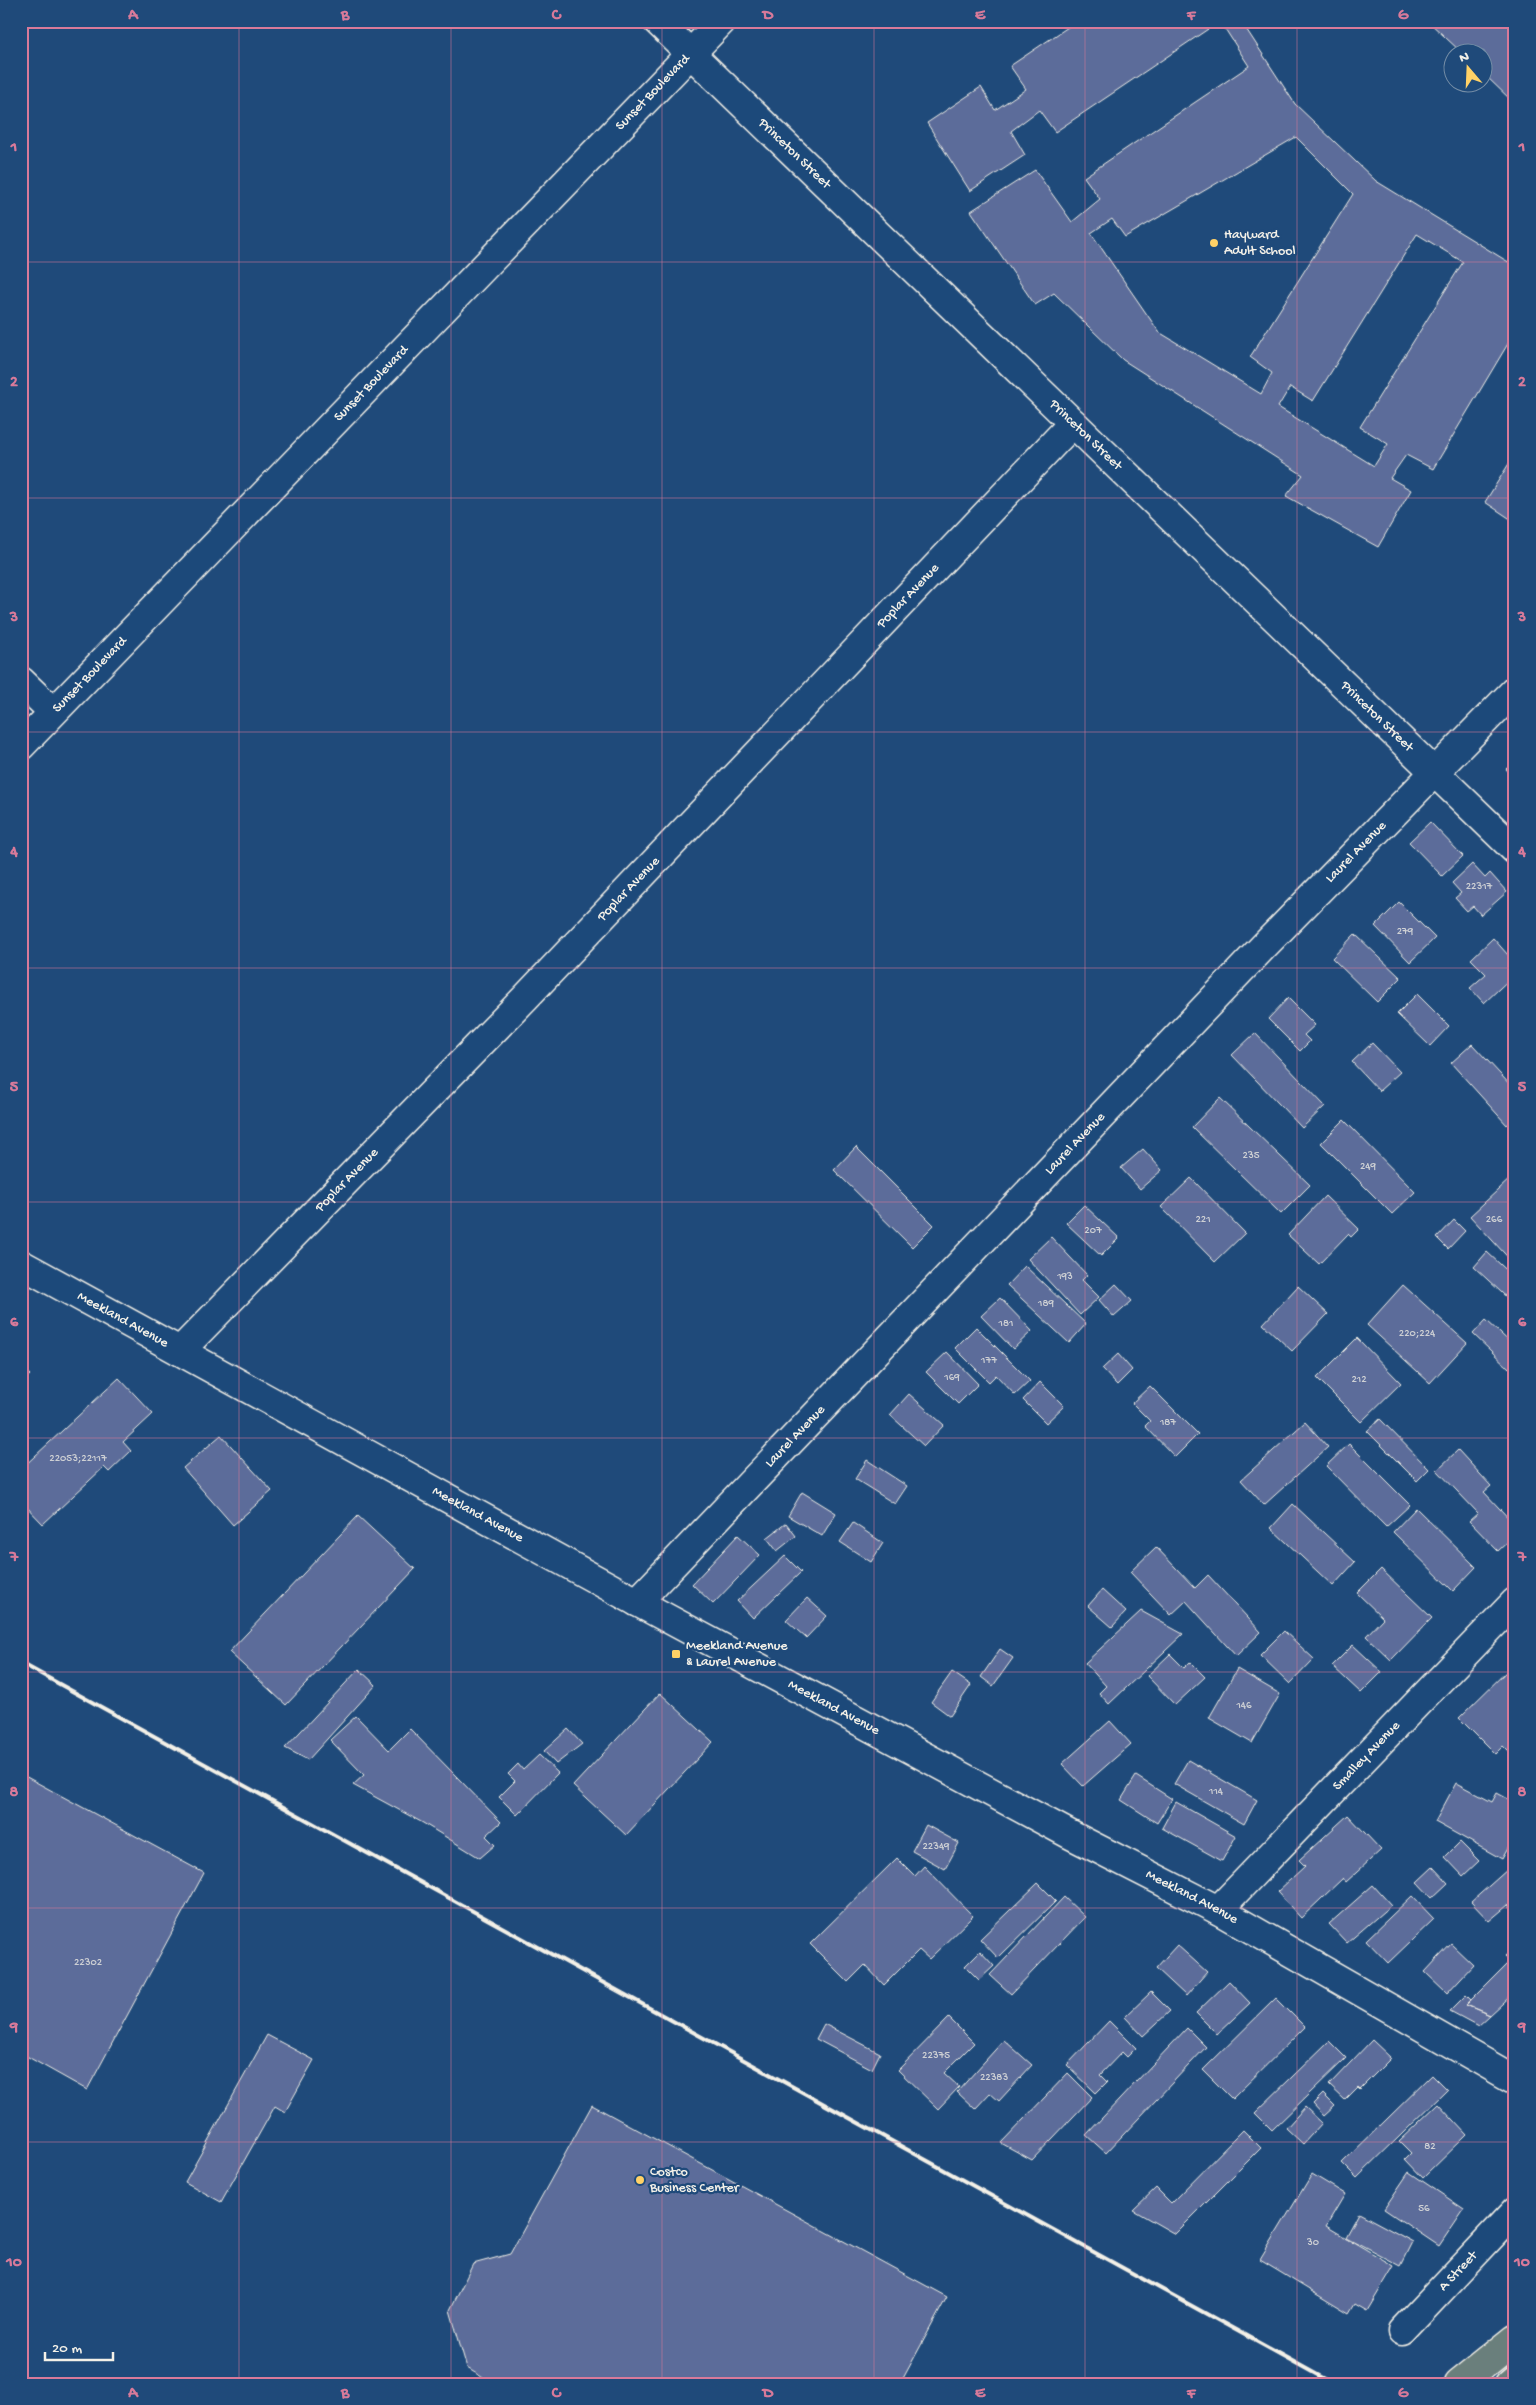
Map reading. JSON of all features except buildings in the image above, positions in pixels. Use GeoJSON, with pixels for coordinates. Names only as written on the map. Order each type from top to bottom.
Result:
{"type":"FeatureCollection","features":[{"type":"Feature","properties":{"kind":"main road"},"geometry":{"type":"LineString","coordinates":[[1459,2384],[1515,2339]]}},
{"type":"Feature","properties":{"kind":"main road"},"geometry":{"type":"LineString","coordinates":[[1509,2384],[1515,2379]]}},
{"type":"Feature","properties":{"kind":"street","name":"Princeton Street"},"geometry":{"type":"LineString","coordinates":[[657,21],[1515,850]]}},
{"type":"Feature","properties":{"kind":"street","name":"Sunset Boulevard"},"geometry":{"type":"LineString","coordinates":[[21,746],[722,21]]}},
{"type":"Feature","properties":{"kind":"street","name":"Poplar Avenue"},"geometry":{"type":"LineString","coordinates":[[180,1351],[524,998],[1073,423]]}},
{"type":"Feature","properties":{"kind":"street"},"geometry":{"type":"LineString","coordinates":[[21,681],[54,712]]}},
{"type":"Feature","properties":{"kind":"street","name":"Laurel Avenue"},"geometry":{"type":"LineString","coordinates":[[637,1602],[1257,954],[1515,690]]}},
{"type":"Feature","properties":{"kind":"street","name":"Meekland Avenue"},"geometry":{"type":"LineString","coordinates":[[21,1264],[637,1602],[1069,1834],[1218,1910],[1515,2080]]}},
{"type":"Feature","properties":{"kind":"street","name":"Smalley Avenue"},"geometry":{"type":"LineString","coordinates":[[1218,1910],[1515,1602]]}},
{"type":"Feature","properties":{"kind":"street","name":"A Street"},"geometry":{"type":"LineString","coordinates":[[1402,2331],[1515,2211]]}},
{"type":"Feature","properties":{"kind":"railway"},"geometry":{"type":"LineString","coordinates":[[21,1663],[1334,2384]]}},
{"type":"Feature","properties":{"kind":"place","name":"Hayward Adult School"},"geometry":{"type":"Point","coordinates":[1214,243]}},
{"type":"Feature","properties":{"kind":"place","name":"Meekland Avenue & Laurel Avenue"},"geometry":{"type":"Point","coordinates":[676,1654]}},
{"type":"Feature","properties":{"kind":"place","name":"Costco Business Center"},"geometry":{"type":"Point","coordinates":[640,2180]}}]}
